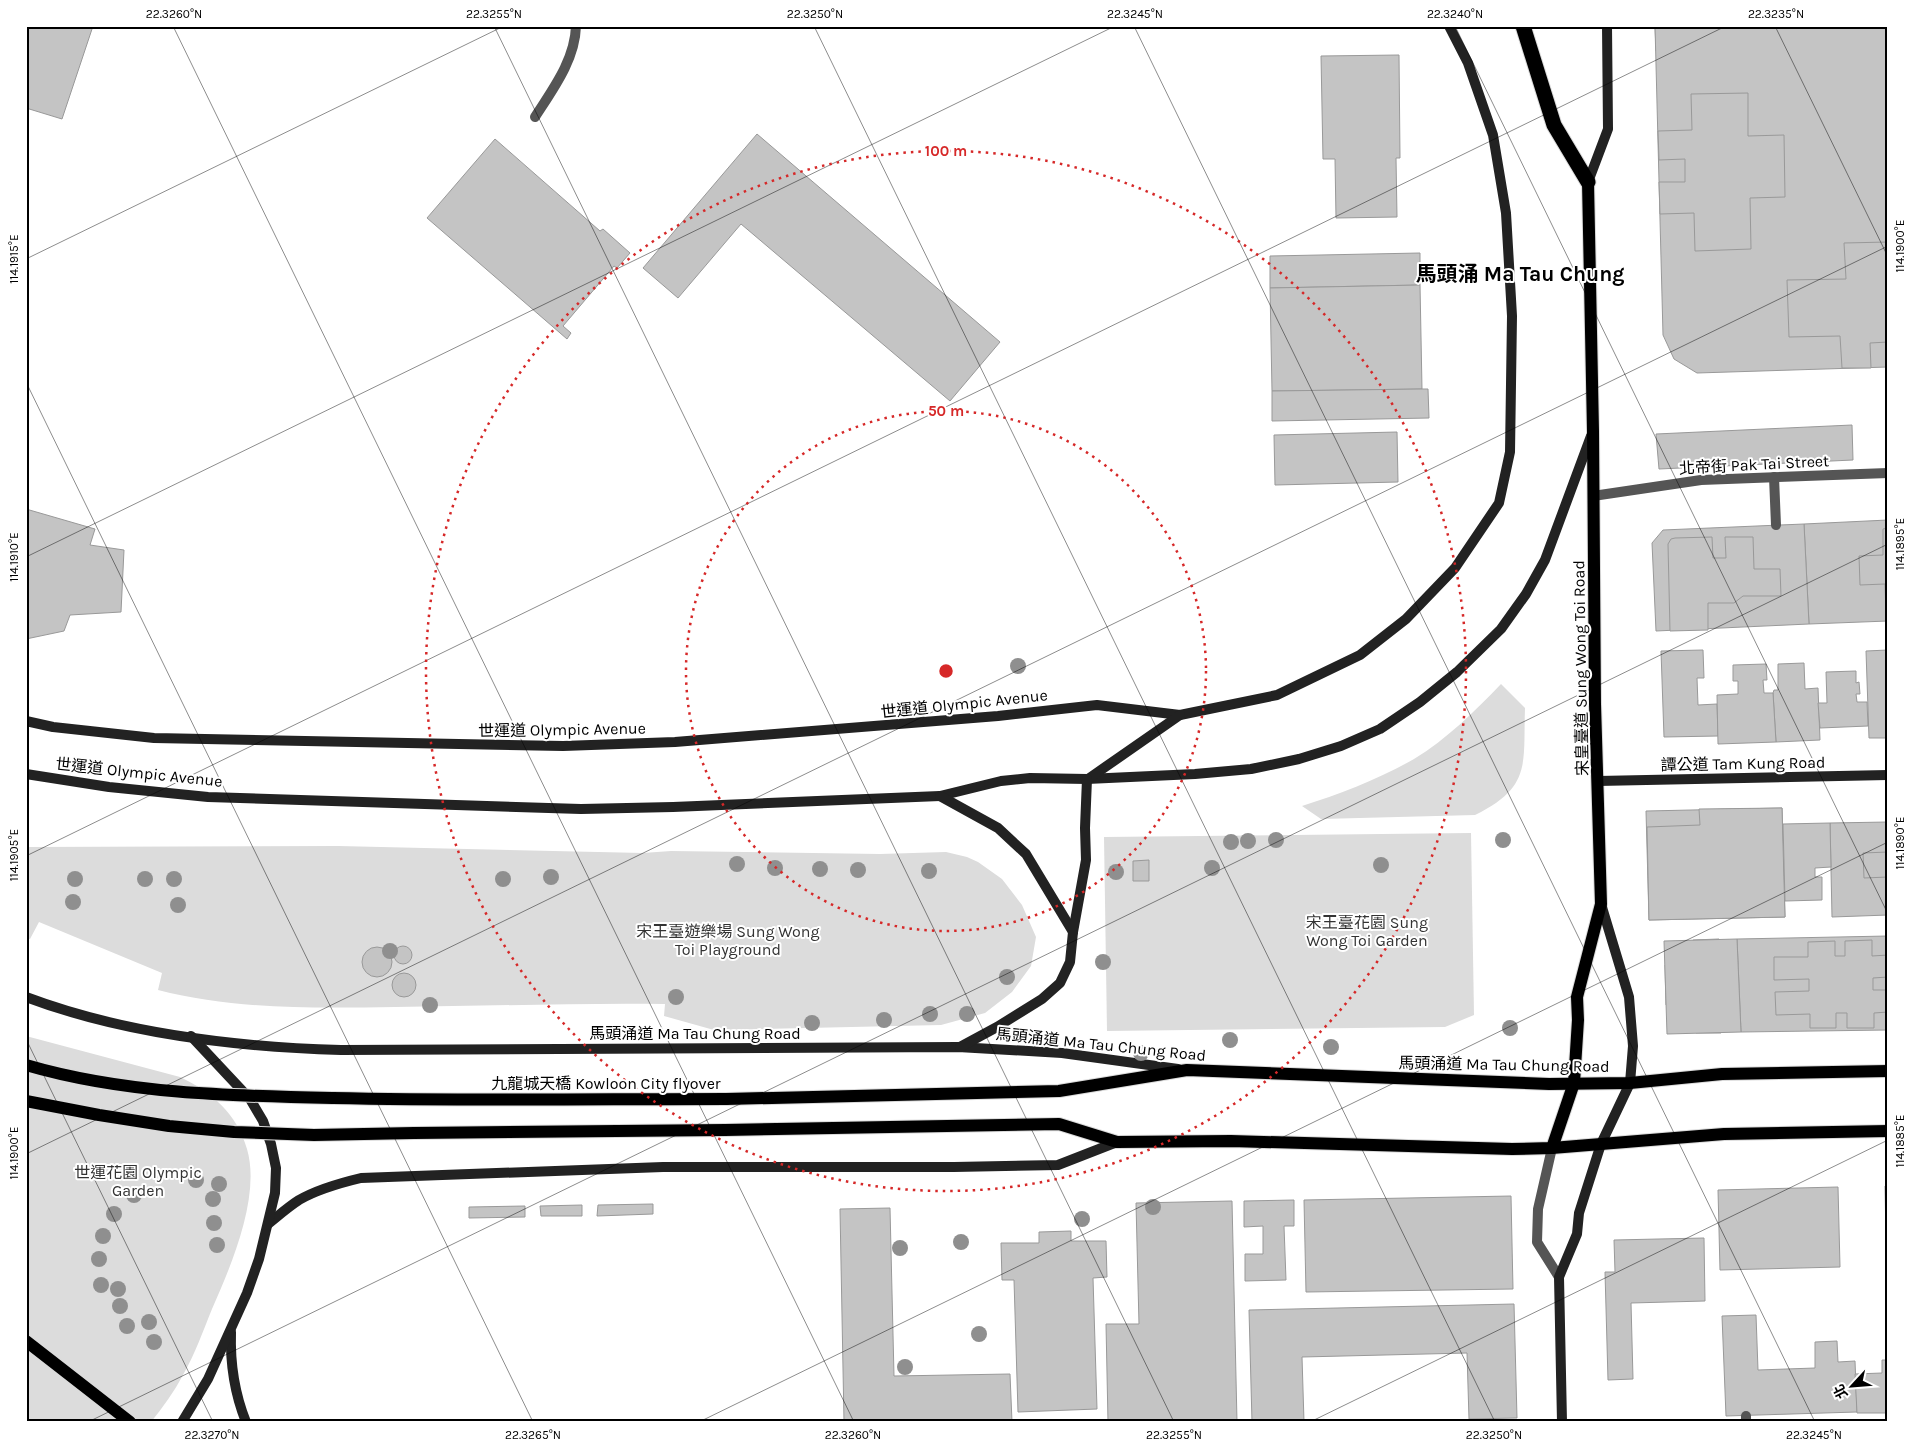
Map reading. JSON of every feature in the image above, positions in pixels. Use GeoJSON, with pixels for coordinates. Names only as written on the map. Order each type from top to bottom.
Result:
{"type":"FeatureCollection","features":[{"type":"Feature","properties":{"kind":"highway"},"geometry":{"type":"LineString","coordinates":[[1522,26],[1554,125],[1588,182]]}},
{"type":"Feature","properties":{"kind":"main road"},"geometry":{"type":"LineString","coordinates":[[958,1047],[1017,1015],[1042,999],[1060,983],[1070,962],[1073,932],[1086,860],[1087,779],[1180,715],[1277,695],[1360,655],[1406,619],[1455,568],[1499,504],[1510,452],[1512,316],[1506,214],[1492,135],[1468,63],[1449,26]]}},
{"type":"Feature","properties":{"kind":"main road","name":"宋皇臺道 Sung Wong Toi Road"},"geometry":{"type":"LineString","coordinates":[[1559,1277],[1577,1234],[1579,1212],[1601,1144],[1630,1083],[1633,1046],[1629,997],[1601,904],[1594,704],[1593,430],[1588,182],[1608,130],[1607,26]]}},
{"type":"Feature","properties":{"kind":"main road","name":"宋皇臺道 Sung Wong Toi Road"},"geometry":{"type":"LineString","coordinates":[[1087,779],[1195,774],[1250,769],[1299,759],[1340,746],[1380,728],[1420,702],[1457,672],[1501,629],[1526,594],[1545,560],[1593,430]]}},
{"type":"Feature","properties":{"kind":"main road","name":"世運道 Olympic Avenue"},"geometry":{"type":"LineString","coordinates":[[26,721],[53,727],[154,738],[563,746],[676,742],[770,735],[998,716],[1097,704],[1180,715]]}},
{"type":"Feature","properties":{"kind":"main road","name":"世運道 Olympic Avenue"},"geometry":{"type":"LineString","coordinates":[[26,774],[108,787],[208,797],[581,808],[673,807],[940,796],[1002,781],[1030,778],[1087,779]]}},
{"type":"Feature","properties":{"kind":"main road","name":"譚公道 Tam Kung Road"},"geometry":{"type":"LineString","coordinates":[[1598,781],[1888,775]]}},
{"type":"Feature","properties":{"kind":"main road"},"geometry":{"type":"LineString","coordinates":[[940,796],[998,828],[1026,854],[1073,932]]}},
{"type":"Feature","properties":{"kind":"main road","name":"宋皇臺道 Sung Wong Toi Road"},"geometry":{"type":"LineString","coordinates":[[1552,1148],[1574,1083],[1578,1020],[1577,997],[1601,904]]}},
{"type":"Feature","properties":{"kind":"main road","name":"馬頭涌道 Ma Tau Chung Road"},"geometry":{"type":"LineString","coordinates":[[26,997],[89,1016],[139,1028],[284,1048],[341,1050],[958,1047],[1062,1053],[1187,1070],[1511,1083],[1630,1083],[1722,1074],[1888,1070]]}},
{"type":"Feature","properties":{"kind":"main road"},"geometry":{"type":"LineString","coordinates":[[182,1422],[208,1379],[247,1293],[259,1259],[268,1224],[275,1192],[276,1168],[272,1144],[263,1121],[250,1099],[191,1036]]}},
{"type":"Feature","properties":{"kind":"main road","name":"九龍城天橋 Kowloon City flyover"},"geometry":{"type":"LineString","coordinates":[[26,1065],[109,1084],[171,1091],[230,1095],[410,1100],[726,1099],[1059,1091],[1187,1070]]}},
{"type":"Feature","properties":{"kind":"main road"},"geometry":{"type":"LineString","coordinates":[[26,1101],[169,1126],[314,1135],[1059,1124],[1117,1142],[1231,1141],[1512,1149],[1552,1148],[1724,1134],[1888,1131]]}},
{"type":"Feature","properties":{"kind":"main road"},"geometry":{"type":"LineString","coordinates":[[268,1224],[297,1201],[311,1194],[335,1184],[361,1178],[663,1167],[1058,1166],[1117,1142]]}},
{"type":"Feature","properties":{"kind":"main road"},"geometry":{"type":"LineString","coordinates":[[1559,1277],[1562,1422]]}},
{"type":"Feature","properties":{"kind":"main road"},"geometry":{"type":"LineString","coordinates":[[231,1326],[230,1354],[233,1382],[246,1422]]}},
{"type":"Feature","properties":{"kind":"main road"},"geometry":{"type":"LineString","coordinates":[[26,1342],[130,1422]]}},
{"type":"Feature","properties":{"kind":"street"},"geometry":{"type":"LineString","coordinates":[[535,117],[563,73],[576,36],[576,26]]}},
{"type":"Feature","properties":{"kind":"street","name":"北帝街 Pak Tai Street"},"geometry":{"type":"LineString","coordinates":[[1593,496],[1701,480],[1888,473]]}},
{"type":"Feature","properties":{"kind":"street"},"geometry":{"type":"LineString","coordinates":[[1774,477],[1776,525]]}},
{"type":"Feature","properties":{"kind":"street"},"geometry":{"type":"LineString","coordinates":[[1552,1148],[1538,1209],[1537,1242],[1559,1277]]}},
{"type":"Feature","properties":{"kind":"green space"},"geometry":{"type":"Polygon","coordinates":[[[1501,684],[1525,708],[1524,744],[1521,772],[1515,784],[1507,794],[1493,805],[1475,815],[1321,819],[1302,806],[1359,786],[1414,759],[1449,734],[1501,684]]]}},
{"type":"Feature","properties":{"kind":"green space","name":"宋王臺花園 Sung Wong Toi Garden"},"geometry":{"type":"Polygon","coordinates":[[[1471,833],[1474,1015],[1445,1027],[1107,1031],[1104,837],[1471,833]]]}},
{"type":"Feature","properties":{"kind":"green space","name":"宋王臺遊樂場 Sung Wong Toi Playground"},"geometry":{"type":"Polygon","coordinates":[[[338,846],[643,853],[671,851],[880,854],[946,852],[978,862],[1002,879],[1022,905],[1036,937],[1031,966],[1012,992],[985,1013],[941,1025],[714,1030],[664,1016],[665,1004],[335,1008],[216,1001],[158,990],[162,973],[39,922],[30,939],[26,938],[26,847],[338,846]]]}},
{"type":"Feature","properties":{"kind":"green space","name":"世運花園 Olympic Garden"},"geometry":{"type":"Polygon","coordinates":[[[26,1036],[180,1077],[213,1097],[230,1115],[243,1136],[250,1168],[250,1188],[247,1209],[235,1252],[187,1367],[180,1381],[151,1422],[26,1422],[26,1036]]]}},
{"type":"Feature","properties":{"kind":"building"},"geometry":{"type":"Polygon","coordinates":[[[26,26],[93,26],[62,119],[26,108],[26,26]]]}},
{"type":"Feature","properties":{"kind":"building"},"geometry":{"type":"Polygon","coordinates":[[[1655,26],[1780,26],[1781,34],[1745,35],[1747,87],[1690,89],[1689,50],[1656,51],[1655,26]]]}},
{"type":"Feature","properties":{"kind":"building"},"geometry":{"type":"Polygon","coordinates":[[[1655,26],[1888,26],[1888,367],[1697,373],[1674,359],[1663,335],[1655,26]]]}},
{"type":"Feature","properties":{"kind":"building"},"geometry":{"type":"Polygon","coordinates":[[[1399,55],[1400,158],[1396,158],[1397,217],[1336,218],[1335,159],[1323,159],[1321,56],[1399,55]]]}},
{"type":"Feature","properties":{"kind":"building"},"geometry":{"type":"Polygon","coordinates":[[[1748,93],[1748,136],[1784,135],[1785,197],[1750,198],[1751,249],[1695,251],[1694,213],[1660,214],[1659,182],[1685,182],[1685,159],[1659,160],[1658,131],[1692,130],[1691,94],[1748,93]]]}},
{"type":"Feature","properties":{"kind":"building"},"geometry":{"type":"Polygon","coordinates":[[[757,134],[1000,342],[950,401],[741,224],[678,298],[643,268],[757,134]]]}},
{"type":"Feature","properties":{"kind":"building"},"geometry":{"type":"Polygon","coordinates":[[[495,139],[600,231],[603,229],[630,253],[617,268],[614,266],[563,326],[571,333],[567,339],[427,218],[495,139]]]}},
{"type":"Feature","properties":{"kind":"building"},"geometry":{"type":"Polygon","coordinates":[[[1888,242],[1888,342],[1870,343],[1871,368],[1842,368],[1840,336],[1789,337],[1787,280],[1846,279],[1844,243],[1888,242]]]}},
{"type":"Feature","properties":{"kind":"building"},"geometry":{"type":"Polygon","coordinates":[[[1420,253],[1420,285],[1270,288],[1270,256],[1420,253]]]}},
{"type":"Feature","properties":{"kind":"building"},"geometry":{"type":"Polygon","coordinates":[[[1420,285],[1422,389],[1272,391],[1270,288],[1420,285]]]}},
{"type":"Feature","properties":{"kind":"building"},"geometry":{"type":"Polygon","coordinates":[[[1428,389],[1429,418],[1272,421],[1272,391],[1428,389]]]}},
{"type":"Feature","properties":{"kind":"building"},"geometry":{"type":"Polygon","coordinates":[[[1852,425],[1853,460],[1659,469],[1656,434],[1852,425]]]}},
{"type":"Feature","properties":{"kind":"building"},"geometry":{"type":"Polygon","coordinates":[[[1397,432],[1398,482],[1275,485],[1274,435],[1397,432]]]}},
{"type":"Feature","properties":{"kind":"building"},"geometry":{"type":"Polygon","coordinates":[[[26,509],[95,529],[90,545],[124,550],[121,612],[70,615],[64,631],[26,639],[26,509]]]}},
{"type":"Feature","properties":{"kind":"building"},"geometry":{"type":"Polygon","coordinates":[[[1888,520],[1888,621],[1809,624],[1804,524],[1888,520]]]}},
{"type":"Feature","properties":{"kind":"building"},"geometry":{"type":"Polygon","coordinates":[[[1804,524],[1809,624],[1656,631],[1652,543],[1663,530],[1804,524]]]}},
{"type":"Feature","properties":{"kind":"building"},"geometry":{"type":"Polygon","coordinates":[[[1888,528],[1888,614],[1886,614],[1885,584],[1860,585],[1859,556],[1883,555],[1883,529],[1888,528]]]}},
{"type":"Feature","properties":{"kind":"building"},"geometry":{"type":"Polygon","coordinates":[[[1712,537],[1713,558],[1726,558],[1725,537],[1753,537],[1754,569],[1780,569],[1781,596],[1743,596],[1734,603],[1708,603],[1708,630],[1670,631],[1668,544],[1671,539],[1675,538],[1712,537]]]}},
{"type":"Feature","properties":{"kind":"building"},"geometry":{"type":"Polygon","coordinates":[[[1703,650],[1704,678],[1697,678],[1698,705],[1717,704],[1718,736],[1664,737],[1661,651],[1703,650]]]}},
{"type":"Feature","properties":{"kind":"building"},"geometry":{"type":"Polygon","coordinates":[[[1888,650],[1888,738],[1869,738],[1866,651],[1888,650]]]}},
{"type":"Feature","properties":{"kind":"building"},"geometry":{"type":"Polygon","coordinates":[[[1804,663],[1805,689],[1818,688],[1820,740],[1776,742],[1773,693],[1774,690],[1778,690],[1778,664],[1804,663]]]}},
{"type":"Feature","properties":{"kind":"building"},"geometry":{"type":"Polygon","coordinates":[[[1766,664],[1767,680],[1763,680],[1764,693],[1773,693],[1776,742],[1718,744],[1717,695],[1738,694],[1738,681],[1733,681],[1733,665],[1766,664]]]}},
{"type":"Feature","properties":{"kind":"building"},"geometry":{"type":"Polygon","coordinates":[[[1856,671],[1856,683],[1859,682],[1860,694],[1856,694],[1857,702],[1867,702],[1868,726],[1820,728],[1818,703],[1827,703],[1826,672],[1856,671]]]}},
{"type":"Feature","properties":{"kind":"building"},"geometry":{"type":"Polygon","coordinates":[[[1782,808],[1785,917],[1649,920],[1646,811],[1782,808]]]}},
{"type":"Feature","properties":{"kind":"building"},"geometry":{"type":"Polygon","coordinates":[[[1782,808],[1785,917],[1649,920],[1647,827],[1700,825],[1699,809],[1782,808]]]}},
{"type":"Feature","properties":{"kind":"building"},"geometry":{"type":"Polygon","coordinates":[[[1888,822],[1888,915],[1832,917],[1830,823],[1888,822]]]}},
{"type":"Feature","properties":{"kind":"building"},"geometry":{"type":"Polygon","coordinates":[[[1830,823],[1831,867],[1815,868],[1815,877],[1822,877],[1822,900],[1785,901],[1783,824],[1830,823]]]}},
{"type":"Feature","properties":{"kind":"building"},"geometry":{"type":"Polygon","coordinates":[[[1888,852],[1888,877],[1864,878],[1863,853],[1888,852]]]}},
{"type":"Feature","properties":{"kind":"building"},"geometry":{"type":"Polygon","coordinates":[[[1149,860],[1149,881],[1133,881],[1133,861],[1149,860]]]}},
{"type":"Feature","properties":{"kind":"building"},"geometry":{"type":"Polygon","coordinates":[[[1888,936],[1888,1030],[1741,1032],[1737,939],[1888,936]]]}},
{"type":"Feature","properties":{"kind":"building"},"geometry":{"type":"Polygon","coordinates":[[[1719,939],[1721,1033],[1696,1033],[1695,1004],[1666,1005],[1665,965],[1694,964],[1693,940],[1719,939]]]}},
{"type":"Feature","properties":{"kind":"building"},"geometry":{"type":"Polygon","coordinates":[[[1737,939],[1741,1032],[1667,1034],[1664,941],[1737,939]]]}},
{"type":"Feature","properties":{"kind":"building"},"geometry":{"type":"Polygon","coordinates":[[[1872,940],[1872,956],[1888,955],[1888,977],[1873,978],[1873,990],[1888,990],[1888,1012],[1874,1013],[1874,1028],[1847,1028],[1847,1013],[1836,1013],[1836,1028],[1810,1028],[1810,1014],[1776,1015],[1775,992],[1809,991],[1809,979],[1774,980],[1774,957],[1808,957],[1808,942],[1835,941],[1835,956],[1845,956],[1845,941],[1872,940]]]}},
{"type":"Feature","properties":{"kind":"building"},"geometry":{"type":"Polygon","coordinates":[[[403,946],[409,949],[412,955],[409,961],[403,964],[397,961],[394,955],[397,949],[403,946]]]}},
{"type":"Feature","properties":{"kind":"building"},"geometry":{"type":"Polygon","coordinates":[[[377,947],[388,951],[392,962],[388,973],[377,977],[366,973],[362,962],[366,951],[377,947]]]}},
{"type":"Feature","properties":{"kind":"building"},"geometry":{"type":"Polygon","coordinates":[[[404,973],[412,977],[416,985],[412,993],[404,997],[396,993],[392,985],[396,977],[404,973]]]}},
{"type":"Feature","properties":{"kind":"building"},"geometry":{"type":"Polygon","coordinates":[[[1885,1186],[1888,1186],[1888,1290],[1887,1290],[1885,1186]]]}},
{"type":"Feature","properties":{"kind":"building"},"geometry":{"type":"Polygon","coordinates":[[[1838,1187],[1840,1267],[1720,1270],[1718,1190],[1838,1187]]]}},
{"type":"Feature","properties":{"kind":"building"},"geometry":{"type":"Polygon","coordinates":[[[1511,1196],[1513,1289],[1306,1292],[1304,1200],[1511,1196]]]}},
{"type":"Feature","properties":{"kind":"building"},"geometry":{"type":"Polygon","coordinates":[[[1294,1200],[1294,1226],[1284,1226],[1286,1280],[1245,1281],[1245,1254],[1263,1254],[1263,1226],[1244,1227],[1244,1201],[1294,1200]]]}},
{"type":"Feature","properties":{"kind":"building"},"geometry":{"type":"Polygon","coordinates":[[[1232,1201],[1237,1422],[1108,1422],[1106,1324],[1139,1324],[1136,1203],[1232,1201]]]}},
{"type":"Feature","properties":{"kind":"building"},"geometry":{"type":"Polygon","coordinates":[[[653,1204],[653,1214],[597,1216],[598,1205],[653,1204]]]}},
{"type":"Feature","properties":{"kind":"building"},"geometry":{"type":"Polygon","coordinates":[[[582,1205],[582,1216],[541,1216],[540,1206],[582,1205]]]}},
{"type":"Feature","properties":{"kind":"building"},"geometry":{"type":"Polygon","coordinates":[[[525,1206],[525,1217],[469,1218],[469,1207],[525,1206]]]}},
{"type":"Feature","properties":{"kind":"building"},"geometry":{"type":"Polygon","coordinates":[[[890,1208],[894,1376],[1010,1374],[1012,1422],[844,1422],[840,1209],[890,1208]]]}},
{"type":"Feature","properties":{"kind":"building"},"geometry":{"type":"Polygon","coordinates":[[[1071,1231],[1071,1241],[1106,1241],[1107,1277],[1093,1278],[1097,1409],[1018,1412],[1014,1280],[1002,1280],[1001,1243],[1039,1243],[1039,1232],[1071,1231]]]}},
{"type":"Feature","properties":{"kind":"building"},"geometry":{"type":"Polygon","coordinates":[[[1704,1238],[1705,1301],[1631,1303],[1633,1379],[1608,1380],[1605,1272],[1615,1272],[1614,1240],[1704,1238]]]}},
{"type":"Feature","properties":{"kind":"building"},"geometry":{"type":"Polygon","coordinates":[[[1514,1304],[1517,1418],[1469,1419],[1467,1353],[1302,1357],[1304,1422],[1252,1422],[1249,1310],[1514,1304]]]}},
{"type":"Feature","properties":{"kind":"building"},"geometry":{"type":"Polygon","coordinates":[[[1756,1315],[1758,1370],[1815,1368],[1815,1342],[1837,1341],[1838,1362],[1855,1361],[1857,1412],[1726,1416],[1722,1316],[1756,1315]]]}},
{"type":"Feature","properties":{"kind":"building"},"geometry":{"type":"Polygon","coordinates":[[[1882,1360],[1888,1360],[1888,1413],[1857,1413],[1855,1374],[1882,1373],[1882,1360]]]}},
{"type":"Feature","properties":{"kind":"district","name":"馬頭涌 Ma Tau Chung"},"geometry":{"type":"Point","coordinates":[1520,274]}}]}
